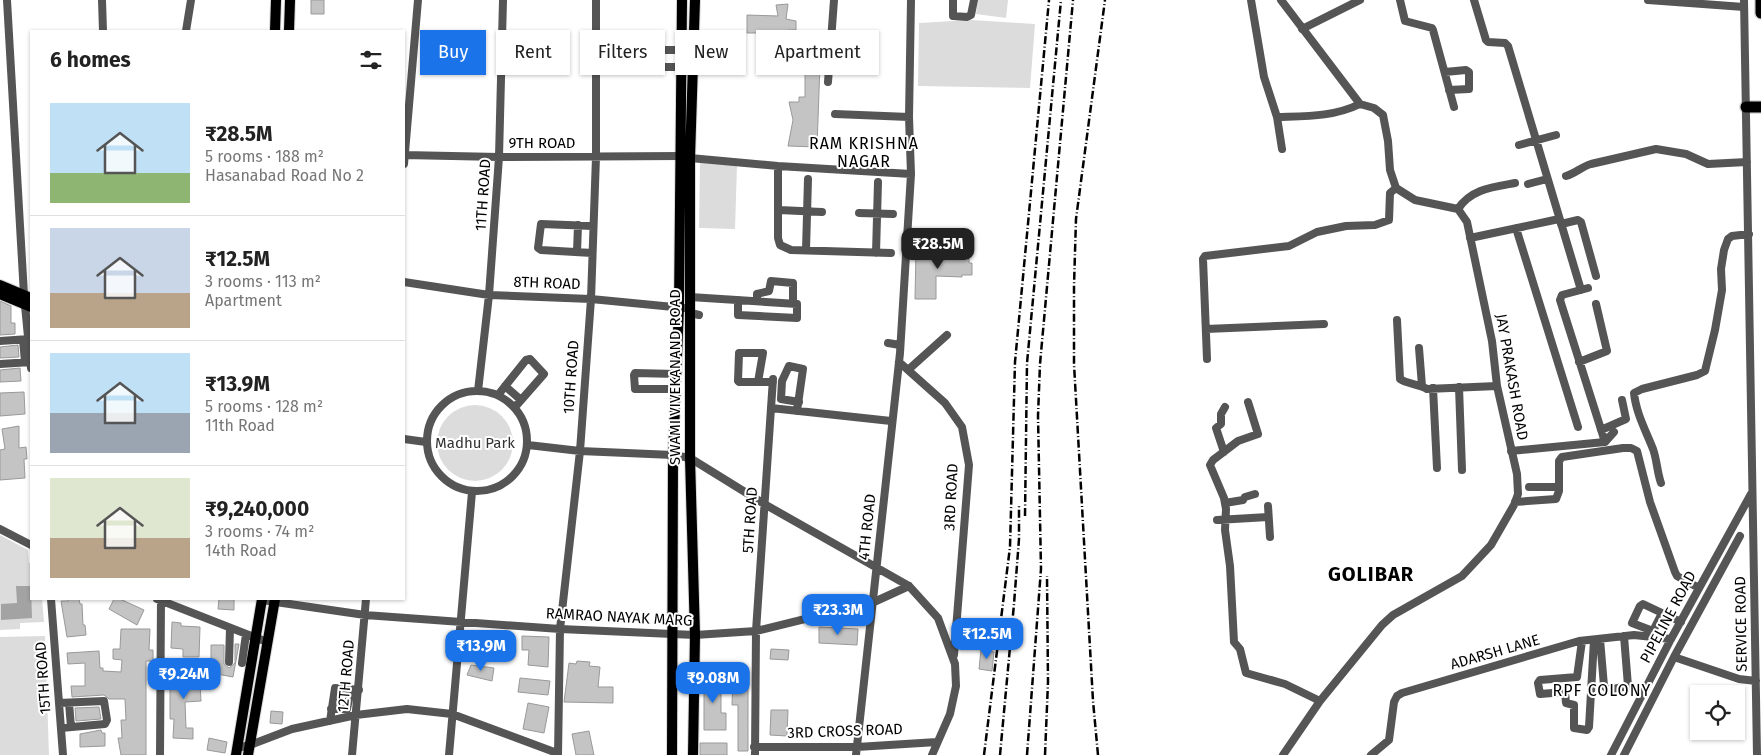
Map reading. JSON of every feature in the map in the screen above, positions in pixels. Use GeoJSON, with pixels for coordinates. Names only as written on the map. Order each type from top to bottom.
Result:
{"type":"FeatureCollection","features":[{"type":"Feature","properties":{"kind":"highway"},"geometry":{"type":"LineString","coordinates":[[1761,0],[1761,13]]}},
{"type":"Feature","properties":{"kind":"highway"},"geometry":{"type":"LineString","coordinates":[[1746,107],[1761,107]]}},
{"type":"Feature","properties":{"kind":"main road"},"geometry":{"type":"LineString","coordinates":[[275,30],[276,0]]}},
{"type":"Feature","properties":{"kind":"main road"},"geometry":{"type":"LineString","coordinates":[[290,0],[290,30]]}},
{"type":"Feature","properties":{"kind":"main road","name":"SWAMI VIVEKANAND ROAD"},"geometry":{"type":"LineString","coordinates":[[682,0],[682,30]]}},
{"type":"Feature","properties":{"kind":"main road","name":"SWAMI VIVEKANAND ROAD"},"geometry":{"type":"LineString","coordinates":[[694,30],[695,0]]}},
{"type":"Feature","properties":{"kind":"main road","name":"SWAMI VIVEKANAND ROAD"},"geometry":{"type":"LineString","coordinates":[[682,75],[690,297],[693,312],[690,338],[690,458],[695,635],[693,755]]}},
{"type":"Feature","properties":{"kind":"main road","name":"SWAMI VIVEKANAND ROAD"},"geometry":{"type":"LineString","coordinates":[[672,755],[673,455],[685,157],[692,75]]}},
{"type":"Feature","properties":{"kind":"main road"},"geometry":{"type":"LineString","coordinates":[[0,285],[28,301]]}},
{"type":"Feature","properties":{"kind":"main road"},"geometry":{"type":"LineString","coordinates":[[0,294],[28,301]]}},
{"type":"Feature","properties":{"kind":"main road"},"geometry":{"type":"LineString","coordinates":[[678,339],[690,338]]}},
{"type":"Feature","properties":{"kind":"main road"},"geometry":{"type":"LineString","coordinates":[[249,750],[262,641],[262,600]]}},
{"type":"Feature","properties":{"kind":"main road"},"geometry":{"type":"LineString","coordinates":[[236,751],[247,648],[262,641],[275,600]]}},
{"type":"Feature","properties":{"kind":"street"},"geometry":{"type":"LineString","coordinates":[[0,364],[28,362],[26,339],[28,301],[7,0]]}},
{"type":"Feature","properties":{"kind":"street"},"geometry":{"type":"LineString","coordinates":[[102,0],[103,30]]}},
{"type":"Feature","properties":{"kind":"street"},"geometry":{"type":"LineString","coordinates":[[186,30],[191,0]]}},
{"type":"Feature","properties":{"kind":"street"},"geometry":{"type":"LineString","coordinates":[[405,147],[418,0]]}},
{"type":"Feature","properties":{"kind":"street","name":"11TH ROAD"},"geometry":{"type":"LineString","coordinates":[[478,391],[489,295],[499,157],[503,0]]}},
{"type":"Feature","properties":{"kind":"street","name":"10TH ROAD"},"geometry":{"type":"LineString","coordinates":[[557,754],[560,629],[580,451],[591,298],[596,157],[596,0]]}},
{"type":"Feature","properties":{"kind":"street"},"geometry":{"type":"LineString","coordinates":[[828,82],[834,0]]}},
{"type":"Feature","properties":{"kind":"street","name":"4TH ROAD"},"geometry":{"type":"LineString","coordinates":[[856,751],[874,602],[891,421],[899,362],[911,174],[909,117],[911,0]]}},
{"type":"Feature","properties":{"kind":"street"},"geometry":{"type":"LineString","coordinates":[[953,0],[952,16],[967,17],[971,15],[974,0]]}},
{"type":"Feature","properties":{"kind":"street"},"geometry":{"type":"LineString","coordinates":[[1251,0],[1264,77],[1277,117],[1282,149]]}},
{"type":"Feature","properties":{"kind":"street"},"geometry":{"type":"LineString","coordinates":[[1281,0],[1360,104],[1374,108],[1383,115],[1388,141],[1390,170],[1396,188],[1414,200],[1458,209],[1465,199],[1484,189],[1515,183]]}},
{"type":"Feature","properties":{"kind":"street"},"geometry":{"type":"LineString","coordinates":[[1302,29],[1360,0]]}},
{"type":"Feature","properties":{"kind":"street"},"geometry":{"type":"LineString","coordinates":[[1400,0],[1405,21],[1434,30],[1454,107]]}},
{"type":"Feature","properties":{"kind":"street"},"geometry":{"type":"LineString","coordinates":[[1474,0],[1486,40],[1488,42],[1505,43],[1508,46],[1560,222],[1584,289],[1562,295],[1560,300],[1605,442]]}},
{"type":"Feature","properties":{"kind":"street"},"geometry":{"type":"LineString","coordinates":[[1648,0],[1744,3]]}},
{"type":"Feature","properties":{"kind":"street","name":"SERVICE ROAD"},"geometry":{"type":"LineString","coordinates":[[1744,3],[1757,755]]}},
{"type":"Feature","properties":{"kind":"street"},"geometry":{"type":"LineString","coordinates":[[675,50],[650,50],[649,63],[652,67],[675,67]]}},
{"type":"Feature","properties":{"kind":"street"},"geometry":{"type":"LineString","coordinates":[[1444,72],[1466,70],[1469,72],[1469,89],[1450,90]]}},
{"type":"Feature","properties":{"kind":"street"},"geometry":{"type":"LineString","coordinates":[[1277,117],[1332,114],[1343,112],[1360,104]]}},
{"type":"Feature","properties":{"kind":"street"},"geometry":{"type":"LineString","coordinates":[[835,114],[909,117]]}},
{"type":"Feature","properties":{"kind":"street"},"geometry":{"type":"LineString","coordinates":[[1519,146],[1556,135]]}},
{"type":"Feature","properties":{"kind":"street"},"geometry":{"type":"LineString","coordinates":[[1566,176],[1576,173],[1582,167],[1591,164],[1656,149],[1686,154],[1708,164],[1747,162]]}},
{"type":"Feature","properties":{"kind":"street","name":"9TH ROAD"},"geometry":{"type":"LineString","coordinates":[[405,158],[685,157],[778,166],[911,174]]}},
{"type":"Feature","properties":{"kind":"street"},"geometry":{"type":"LineString","coordinates":[[778,166],[778,238],[780,245],[791,250],[891,253]]}},
{"type":"Feature","properties":{"kind":"street"},"geometry":{"type":"LineString","coordinates":[[806,250],[808,179]]}},
{"type":"Feature","properties":{"kind":"street"},"geometry":{"type":"LineString","coordinates":[[1528,184],[1547,179]]}},
{"type":"Feature","properties":{"kind":"street"},"geometry":{"type":"LineString","coordinates":[[876,253],[878,182]]}},
{"type":"Feature","properties":{"kind":"street"},"geometry":{"type":"LineString","coordinates":[[1207,359],[1203,259],[1205,256],[1289,246],[1317,232],[1346,226],[1375,225],[1389,220],[1390,193],[1396,188]]}},
{"type":"Feature","properties":{"kind":"street","name":"JAY PRAKASH ROAD"},"geometry":{"type":"LineString","coordinates":[[1283,755],[1320,701],[1382,624],[1393,615],[1462,576],[1491,544],[1518,494],[1517,474],[1497,386],[1492,341],[1467,222],[1458,209]]}},
{"type":"Feature","properties":{"kind":"street"},"geometry":{"type":"LineString","coordinates":[[779,210],[822,212]]}},
{"type":"Feature","properties":{"kind":"street"},"geometry":{"type":"LineString","coordinates":[[859,213],[894,214]]}},
{"type":"Feature","properties":{"kind":"street"},"geometry":{"type":"LineString","coordinates":[[1470,238],[1516,228],[1578,220],[1581,222],[1596,276]]}},
{"type":"Feature","properties":{"kind":"street"},"geometry":{"type":"LineString","coordinates":[[592,253],[541,250],[538,248],[541,224],[593,226]]}},
{"type":"Feature","properties":{"kind":"street"},"geometry":{"type":"LineString","coordinates":[[577,252],[578,225]]}},
{"type":"Feature","properties":{"kind":"street"},"geometry":{"type":"LineString","coordinates":[[1516,228],[1578,426]]}},
{"type":"Feature","properties":{"kind":"street"},"geometry":{"type":"LineString","coordinates":[[1662,483],[1657,471],[1654,451],[1646,434],[1634,393],[1642,389],[1697,376],[1704,371],[1715,330],[1722,290],[1721,269],[1724,250],[1728,239],[1732,236],[1749,234]]}},
{"type":"Feature","properties":{"kind":"street","name":"8TH ROAD"},"geometry":{"type":"LineString","coordinates":[[405,282],[489,295],[591,298],[679,308],[693,312]]}},
{"type":"Feature","properties":{"kind":"street"},"geometry":{"type":"LineString","coordinates":[[757,301],[758,293],[769,291],[770,282],[793,283],[793,304]]}},
{"type":"Feature","properties":{"kind":"street"},"geometry":{"type":"LineString","coordinates":[[690,297],[757,301],[798,305],[797,319],[738,315],[738,300]]}},
{"type":"Feature","properties":{"kind":"street"},"geometry":{"type":"LineString","coordinates":[[767,317],[768,302]]}},
{"type":"Feature","properties":{"kind":"street"},"geometry":{"type":"LineString","coordinates":[[1579,362],[1607,352],[1596,304]]}},
{"type":"Feature","properties":{"kind":"street"},"geometry":{"type":"LineString","coordinates":[[1397,320],[1400,379],[1433,388],[1497,386]]}},
{"type":"Feature","properties":{"kind":"street"},"geometry":{"type":"LineString","coordinates":[[1206,329],[1324,324]]}},
{"type":"Feature","properties":{"kind":"street"},"geometry":{"type":"LineString","coordinates":[[908,370],[947,335]]}},
{"type":"Feature","properties":{"kind":"street"},"geometry":{"type":"LineString","coordinates":[[0,341],[26,339]]}},
{"type":"Feature","properties":{"kind":"street"},"geometry":{"type":"LineString","coordinates":[[888,343],[900,345]]}},
{"type":"Feature","properties":{"kind":"street"},"geometry":{"type":"LineString","coordinates":[[1419,348],[1422,386]]}},
{"type":"Feature","properties":{"kind":"street"},"geometry":{"type":"LineString","coordinates":[[758,382],[763,353],[739,353],[738,381],[773,383],[782,387]]}},
{"type":"Feature","properties":{"kind":"street"},"geometry":{"type":"LineString","coordinates":[[498,395],[526,360],[530,360],[544,373],[515,407]]}},
{"type":"Feature","properties":{"kind":"street","name":"3RD ROAD"},"geometry":{"type":"LineString","coordinates":[[899,362],[945,403],[962,427],[969,465],[954,659]]}},
{"type":"Feature","properties":{"kind":"street"},"geometry":{"type":"LineString","coordinates":[[798,406],[802,369],[788,367],[782,379],[782,400],[798,406],[891,421]]}},
{"type":"Feature","properties":{"kind":"street"},"geometry":{"type":"LineString","coordinates":[[676,389],[635,389],[634,375],[635,373],[677,374]]}},
{"type":"Feature","properties":{"kind":"street","name":"5TH ROAD"},"geometry":{"type":"LineString","coordinates":[[754,751],[756,631],[773,383]]}},
{"type":"Feature","properties":{"kind":"street"},"geometry":{"type":"LineString","coordinates":[[505,386],[521,400]]}},
{"type":"Feature","properties":{"kind":"street"},"geometry":{"type":"LineString","coordinates":[[1458,387],[1462,470]]}},
{"type":"Feature","properties":{"kind":"street"},"geometry":{"type":"LineString","coordinates":[[1433,388],[1437,468]]}},
{"type":"Feature","properties":{"kind":"street"},"geometry":{"type":"LineString","coordinates":[[478,391],[498,395],[515,407],[525,425],[528,445],[519,470],[499,487],[472,492],[449,484],[432,466],[426,442],[430,422],[441,406],[458,394],[478,391]]}},
{"type":"Feature","properties":{"kind":"street"},"geometry":{"type":"LineString","coordinates":[[1601,430],[1626,419],[1622,400]]}},
{"type":"Feature","properties":{"kind":"street"},"geometry":{"type":"LineString","coordinates":[[1248,402],[1258,433],[1238,441],[1213,460],[1210,465],[1225,503],[1234,642],[1240,649],[1246,673],[1285,684],[1320,701]]}},
{"type":"Feature","properties":{"kind":"street"},"geometry":{"type":"LineString","coordinates":[[771,408],[798,406]]}},
{"type":"Feature","properties":{"kind":"street"},"geometry":{"type":"LineString","coordinates":[[1224,452],[1216,428],[1221,424],[1221,414],[1225,407]]}},
{"type":"Feature","properties":{"kind":"street"},"geometry":{"type":"LineString","coordinates":[[1511,451],[1605,442],[1614,432]]}},
{"type":"Feature","properties":{"kind":"street"},"geometry":{"type":"LineString","coordinates":[[405,439],[426,442]]}},
{"type":"Feature","properties":{"kind":"street"},"geometry":{"type":"LineString","coordinates":[[528,445],[580,451],[673,455],[690,458],[766,505],[909,586],[938,618],[954,659],[956,686],[950,714],[932,755]]}},
{"type":"Feature","properties":{"kind":"street"},"geometry":{"type":"LineString","coordinates":[[1515,502],[1554,500],[1558,496],[1559,461],[1562,457],[1631,448],[1637,451],[1650,502],[1674,572],[1677,576],[1699,588]]}},
{"type":"Feature","properties":{"kind":"street"},"geometry":{"type":"LineString","coordinates":[[1529,487],[1559,487]]}},
{"type":"Feature","properties":{"kind":"street"},"geometry":{"type":"LineString","coordinates":[[449,755],[472,492]]}},
{"type":"Feature","properties":{"kind":"street","name":"PIPELINE ROAD"},"geometry":{"type":"LineString","coordinates":[[1610,755],[1752,492]]}},
{"type":"Feature","properties":{"kind":"street"},"geometry":{"type":"LineString","coordinates":[[1225,503],[1243,500],[1255,494]]}},
{"type":"Feature","properties":{"kind":"street"},"geometry":{"type":"LineString","coordinates":[[1268,506],[1270,537]]}},
{"type":"Feature","properties":{"kind":"street"},"geometry":{"type":"LineString","coordinates":[[1217,520],[1268,517]]}},
{"type":"Feature","properties":{"kind":"street"},"geometry":{"type":"LineString","coordinates":[[0,529],[30,544]]}},
{"type":"Feature","properties":{"kind":"street"},"geometry":{"type":"LineString","coordinates":[[1624,755],[1674,657],[1740,536]]}},
{"type":"Feature","properties":{"kind":"street","name":"RAMRAO NAYAK MARG"},"geometry":{"type":"LineString","coordinates":[[275,600],[365,615],[560,629],[695,635],[756,631],[874,602],[909,586]]}},
{"type":"Feature","properties":{"kind":"street","name":"15TH ROAD"},"geometry":{"type":"LineString","coordinates":[[51,600],[63,755]]}},
{"type":"Feature","properties":{"kind":"street"},"geometry":{"type":"LineString","coordinates":[[160,600],[160,755]]}},
{"type":"Feature","properties":{"kind":"street"},"geometry":{"type":"LineString","coordinates":[[162,600],[262,641]]}},
{"type":"Feature","properties":{"kind":"street","name":"12TH ROAD"},"geometry":{"type":"LineString","coordinates":[[352,755],[356,715],[355,689],[366,600]]}},
{"type":"Feature","properties":{"kind":"street"},"geometry":{"type":"LineString","coordinates":[[1662,613],[1653,631],[1632,622],[1642,604],[1662,613],[1681,622]]}},
{"type":"Feature","properties":{"kind":"street"},"geometry":{"type":"LineString","coordinates":[[1634,636],[1636,625]]}},
{"type":"Feature","properties":{"kind":"street"},"geometry":{"type":"LineString","coordinates":[[229,662],[230,628]]}},
{"type":"Feature","properties":{"kind":"street"},"geometry":{"type":"LineString","coordinates":[[242,663],[247,648],[246,634]]}},
{"type":"Feature","properties":{"kind":"street"},"geometry":{"type":"LineString","coordinates":[[1597,639],[1604,686],[1608,690],[1628,686],[1624,636]]}},
{"type":"Feature","properties":{"kind":"street","name":"ADARSH LANE"},"geometry":{"type":"LineString","coordinates":[[1371,755],[1389,740],[1394,702],[1397,696],[1402,693],[1582,641],[1624,636],[1671,639]]}},
{"type":"Feature","properties":{"kind":"street"},"geometry":{"type":"LineString","coordinates":[[1582,641],[1576,677],[1540,680],[1538,688],[1540,694],[1566,693],[1566,703],[1574,705],[1574,728],[1587,730],[1590,727],[1597,639]]}},
{"type":"Feature","properties":{"kind":"street"},"geometry":{"type":"LineString","coordinates":[[230,642],[247,648]]}},
{"type":"Feature","properties":{"kind":"street"},"geometry":{"type":"LineString","coordinates":[[1674,657],[1740,679],[1756,681]]}},
{"type":"Feature","properties":{"kind":"street"},"geometry":{"type":"LineString","coordinates":[[330,721],[331,709],[335,688],[355,689],[347,710],[331,709]]}},
{"type":"Feature","properties":{"kind":"street"},"geometry":{"type":"LineString","coordinates":[[59,703],[104,701],[107,720],[105,724],[61,728]]}},
{"type":"Feature","properties":{"kind":"street"},"geometry":{"type":"LineString","coordinates":[[69,703],[71,727]]}},
{"type":"Feature","properties":{"kind":"street"},"geometry":{"type":"LineString","coordinates":[[236,751],[249,750],[292,729],[356,715],[407,709],[452,714],[557,754]]}},
{"type":"Feature","properties":{"kind":"street","name":"3RD CROSS ROAD"},"geometry":{"type":"LineString","coordinates":[[754,751],[856,751],[937,742]]}},
{"type":"Feature","properties":{"kind":"green space"},"geometry":{"type":"Polygon","coordinates":[[[978,0],[1008,0],[1006,18],[976,14],[978,0]]]}},
{"type":"Feature","properties":{"kind":"green space"},"geometry":{"type":"Polygon","coordinates":[[[971,20],[1035,24],[1030,88],[918,86],[919,23],[971,20]]]}},
{"type":"Feature","properties":{"kind":"green space"},"geometry":{"type":"Polygon","coordinates":[[[700,161],[737,165],[735,229],[699,228],[700,161]]]}},
{"type":"Feature","properties":{"kind":"green space","name":"Madhu Park"},"geometry":{"type":"Polygon","coordinates":[[[475,405],[490,408],[502,416],[510,428],[513,443],[510,458],[502,470],[490,478],[475,481],[460,478],[448,470],[440,458],[437,443],[440,428],[448,416],[460,408],[475,405]]]}},
{"type":"Feature","properties":{"kind":"green space"},"geometry":{"type":"Polygon","coordinates":[[[0,535],[28,550],[30,600],[42,600],[44,622],[20,623],[20,629],[0,630],[0,535]]]}},
{"type":"Feature","properties":{"kind":"green space"},"geometry":{"type":"Polygon","coordinates":[[[45,636],[49,755],[0,755],[0,637],[45,636]]]}},
{"type":"Feature","properties":{"kind":"shaded area"},"geometry":{"type":"Polygon","coordinates":[[[16,586],[30,586],[32,618],[1,620],[1,604],[17,603],[16,586]]]}},
{"type":"Feature","properties":{"kind":"building"},"geometry":{"type":"Polygon","coordinates":[[[311,0],[324,0],[324,14],[311,14],[311,0]]]}},
{"type":"Feature","properties":{"kind":"building"},"geometry":{"type":"Polygon","coordinates":[[[788,4],[786,19],[796,21],[796,30],[756,30],[756,33],[747,33],[747,15],[778,16],[776,5],[788,4]]]}},
{"type":"Feature","properties":{"kind":"building"},"geometry":{"type":"Polygon","coordinates":[[[805,75],[820,75],[817,147],[788,146],[793,120],[789,102],[799,102],[799,97],[805,97],[805,75]]]}},
{"type":"Feature","properties":{"kind":"building"},"geometry":{"type":"Polygon","coordinates":[[[916,250],[964,252],[964,256],[969,256],[969,263],[972,263],[972,275],[962,275],[962,277],[936,276],[936,299],[915,299],[916,250]]]}},
{"type":"Feature","properties":{"kind":"building"},"geometry":{"type":"Polygon","coordinates":[[[0,301],[11,306],[11,323],[15,323],[15,334],[0,335],[0,301]]]}},
{"type":"Feature","properties":{"kind":"building"},"geometry":{"type":"Polygon","coordinates":[[[18,345],[19,357],[0,358],[0,347],[18,345]]]}},
{"type":"Feature","properties":{"kind":"building"},"geometry":{"type":"Polygon","coordinates":[[[20,368],[21,381],[0,382],[0,370],[20,368]]]}},
{"type":"Feature","properties":{"kind":"building"},"geometry":{"type":"Polygon","coordinates":[[[24,392],[25,414],[0,416],[0,393],[24,392]]]}},
{"type":"Feature","properties":{"kind":"building"},"geometry":{"type":"Polygon","coordinates":[[[19,426],[19,448],[26,447],[27,459],[24,459],[25,478],[0,480],[0,450],[5,449],[2,429],[19,426]]]}},
{"type":"Feature","properties":{"kind":"building"},"geometry":{"type":"Polygon","coordinates":[[[79,600],[80,604],[82,604],[83,625],[85,625],[86,635],[67,637],[61,601],[79,600]]]}},
{"type":"Feature","properties":{"kind":"building"},"geometry":{"type":"Polygon","coordinates":[[[114,600],[122,600],[144,610],[137,625],[109,609],[114,600]]]}},
{"type":"Feature","properties":{"kind":"building"},"geometry":{"type":"Polygon","coordinates":[[[219,600],[234,600],[234,610],[218,609],[219,600]]]}},
{"type":"Feature","properties":{"kind":"building"},"geometry":{"type":"Polygon","coordinates":[[[172,622],[181,623],[181,626],[200,627],[199,657],[183,657],[183,649],[171,648],[172,622]]]}},
{"type":"Feature","properties":{"kind":"building"},"geometry":{"type":"Polygon","coordinates":[[[819,627],[858,629],[857,645],[819,643],[819,627]]]}},
{"type":"Feature","properties":{"kind":"building"},"geometry":{"type":"Polygon","coordinates":[[[121,629],[150,629],[149,650],[153,650],[153,661],[146,661],[146,755],[121,755],[118,738],[122,738],[121,720],[126,720],[125,699],[109,699],[104,695],[72,697],[71,686],[85,686],[85,663],[68,664],[67,653],[99,651],[100,668],[103,668],[103,671],[121,672],[122,660],[113,659],[113,649],[120,649],[121,629]]]}},
{"type":"Feature","properties":{"kind":"building"},"geometry":{"type":"Polygon","coordinates":[[[522,636],[549,637],[548,667],[528,665],[529,650],[522,650],[522,636]]]}},
{"type":"Feature","properties":{"kind":"building"},"geometry":{"type":"Polygon","coordinates":[[[235,644],[239,644],[233,677],[206,672],[208,663],[211,663],[211,645],[224,645],[224,664],[229,668],[235,663],[235,644]]]}},
{"type":"Feature","properties":{"kind":"building"},"geometry":{"type":"Polygon","coordinates":[[[771,649],[789,650],[788,660],[770,659],[771,649]]]}},
{"type":"Feature","properties":{"kind":"building"},"geometry":{"type":"Polygon","coordinates":[[[981,650],[994,652],[992,671],[979,669],[981,650]]]}},
{"type":"Feature","properties":{"kind":"building"},"geometry":{"type":"Polygon","coordinates":[[[577,661],[590,662],[589,666],[600,667],[598,687],[613,687],[613,703],[564,702],[569,663],[576,664],[577,661]]]}},
{"type":"Feature","properties":{"kind":"building"},"geometry":{"type":"Polygon","coordinates":[[[471,665],[494,668],[492,681],[467,675],[471,665]]]}},
{"type":"Feature","properties":{"kind":"building"},"geometry":{"type":"Polygon","coordinates":[[[203,672],[203,683],[200,683],[201,701],[185,702],[186,728],[193,728],[193,739],[173,738],[174,719],[170,719],[170,673],[203,672]]]}},
{"type":"Feature","properties":{"kind":"building"},"geometry":{"type":"Polygon","coordinates":[[[704,674],[721,674],[721,713],[726,713],[726,730],[704,730],[704,674]]]}},
{"type":"Feature","properties":{"kind":"building"},"geometry":{"type":"Polygon","coordinates":[[[733,677],[748,677],[748,751],[738,751],[738,705],[732,705],[733,677]]]}},
{"type":"Feature","properties":{"kind":"building"},"geometry":{"type":"Polygon","coordinates":[[[520,678],[550,681],[548,695],[518,692],[520,678]]]}},
{"type":"Feature","properties":{"kind":"building"},"geometry":{"type":"Polygon","coordinates":[[[528,703],[549,707],[544,733],[523,729],[528,703]]]}},
{"type":"Feature","properties":{"kind":"building"},"geometry":{"type":"Polygon","coordinates":[[[99,707],[101,719],[76,721],[75,708],[99,707]]]}},
{"type":"Feature","properties":{"kind":"building"},"geometry":{"type":"Polygon","coordinates":[[[771,710],[788,710],[787,736],[770,735],[771,710]]]}},
{"type":"Feature","properties":{"kind":"building"},"geometry":{"type":"Polygon","coordinates":[[[271,711],[283,712],[282,724],[270,723],[271,711]]]}},
{"type":"Feature","properties":{"kind":"building"},"geometry":{"type":"Polygon","coordinates":[[[101,730],[102,733],[105,733],[105,746],[80,747],[80,734],[101,730]]]}},
{"type":"Feature","properties":{"kind":"building"},"geometry":{"type":"Polygon","coordinates":[[[589,731],[594,755],[576,755],[572,734],[589,731]]]}},
{"type":"Feature","properties":{"kind":"building"},"geometry":{"type":"Polygon","coordinates":[[[209,738],[227,742],[225,753],[207,750],[209,738]]]}},
{"type":"Feature","properties":{"kind":"building"},"geometry":{"type":"Polygon","coordinates":[[[700,743],[727,743],[727,755],[700,755],[700,743]]]}},
{"type":"Feature","properties":{"kind":"railway"},"geometry":{"type":"LineString","coordinates":[[984,755],[1010,547],[1015,362],[1049,0]]}},
{"type":"Feature","properties":{"kind":"railway"},"geometry":{"type":"LineString","coordinates":[[1025,516],[1027,363],[1061,0]]}},
{"type":"Feature","properties":{"kind":"railway"},"geometry":{"type":"LineString","coordinates":[[1027,755],[1041,569],[1038,416],[1040,364],[1073,0]]}},
{"type":"Feature","properties":{"kind":"railway"},"geometry":{"type":"LineString","coordinates":[[1098,755],[1093,701],[1074,364],[1074,286],[1076,219],[1105,0]]}},
{"type":"Feature","properties":{"kind":"railway"},"geometry":{"type":"LineString","coordinates":[[1000,755],[1019,539],[1019,506]]}},
{"type":"Feature","properties":{"kind":"railway"},"geometry":{"type":"LineString","coordinates":[[1045,755],[1048,682],[1047,576]]}},
{"type":"Feature","properties":{"kind":"district","name":"RAM KRISHNA NAGAR"},"geometry":{"type":"Point","coordinates":[864,152]}},
{"type":"Feature","properties":{"kind":"district","name":"GOLIBAR"},"geometry":{"type":"Point","coordinates":[1371,574]}},
{"type":"Feature","properties":{"kind":"district","name":"RPF COLONY"},"geometry":{"type":"Point","coordinates":[1602,690]}}]}
